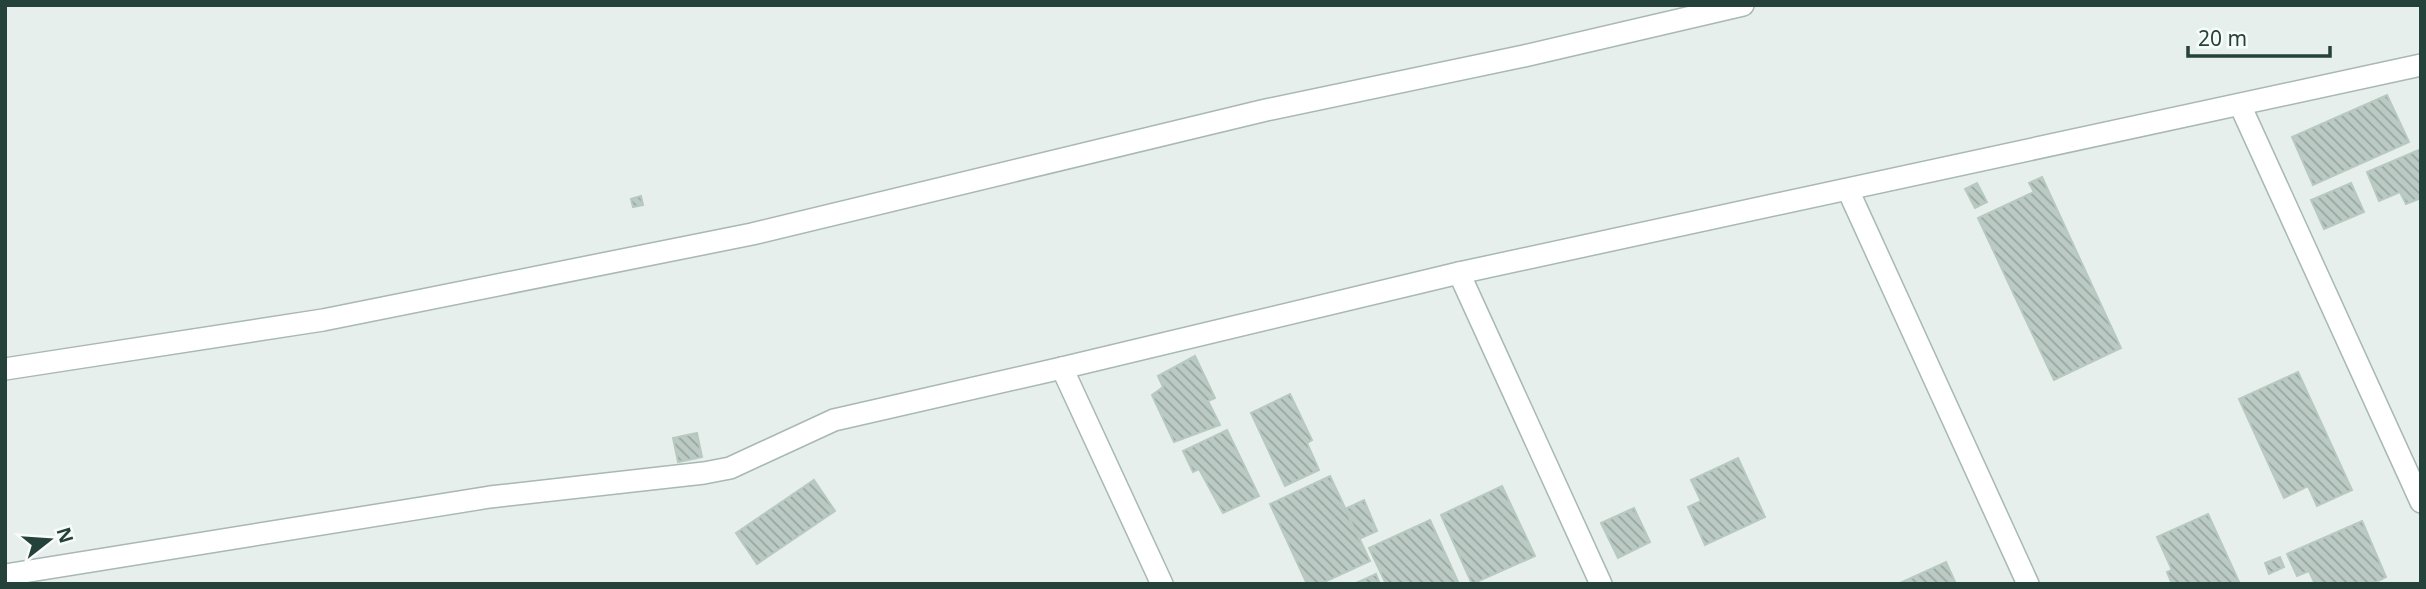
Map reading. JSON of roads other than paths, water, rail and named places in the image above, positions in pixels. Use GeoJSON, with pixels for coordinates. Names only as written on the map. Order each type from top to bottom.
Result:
{"type":"FeatureCollection","features":[{"type":"Feature","properties":{"kind":"street"},"geometry":{"type":"LineString","coordinates":[[5,369],[323,320],[752,234],[1266,110],[1524,56],[1743,5]]}},
{"type":"Feature","properties":{"kind":"street"},"geometry":{"type":"LineString","coordinates":[[5,575],[490,497],[730,468],[834,420],[1459,273],[2421,65]]}},
{"type":"Feature","properties":{"kind":"street"},"geometry":{"type":"LineString","coordinates":[[2240,105],[2421,502]]}},
{"type":"Feature","properties":{"kind":"street"},"geometry":{"type":"LineString","coordinates":[[1848,190],[2028,584]]}},
{"type":"Feature","properties":{"kind":"street"},"geometry":{"type":"LineString","coordinates":[[1459,273],[1601,584]]}},
{"type":"Feature","properties":{"kind":"street"},"geometry":{"type":"LineString","coordinates":[[1062,368],[1161,584]]}}]}
